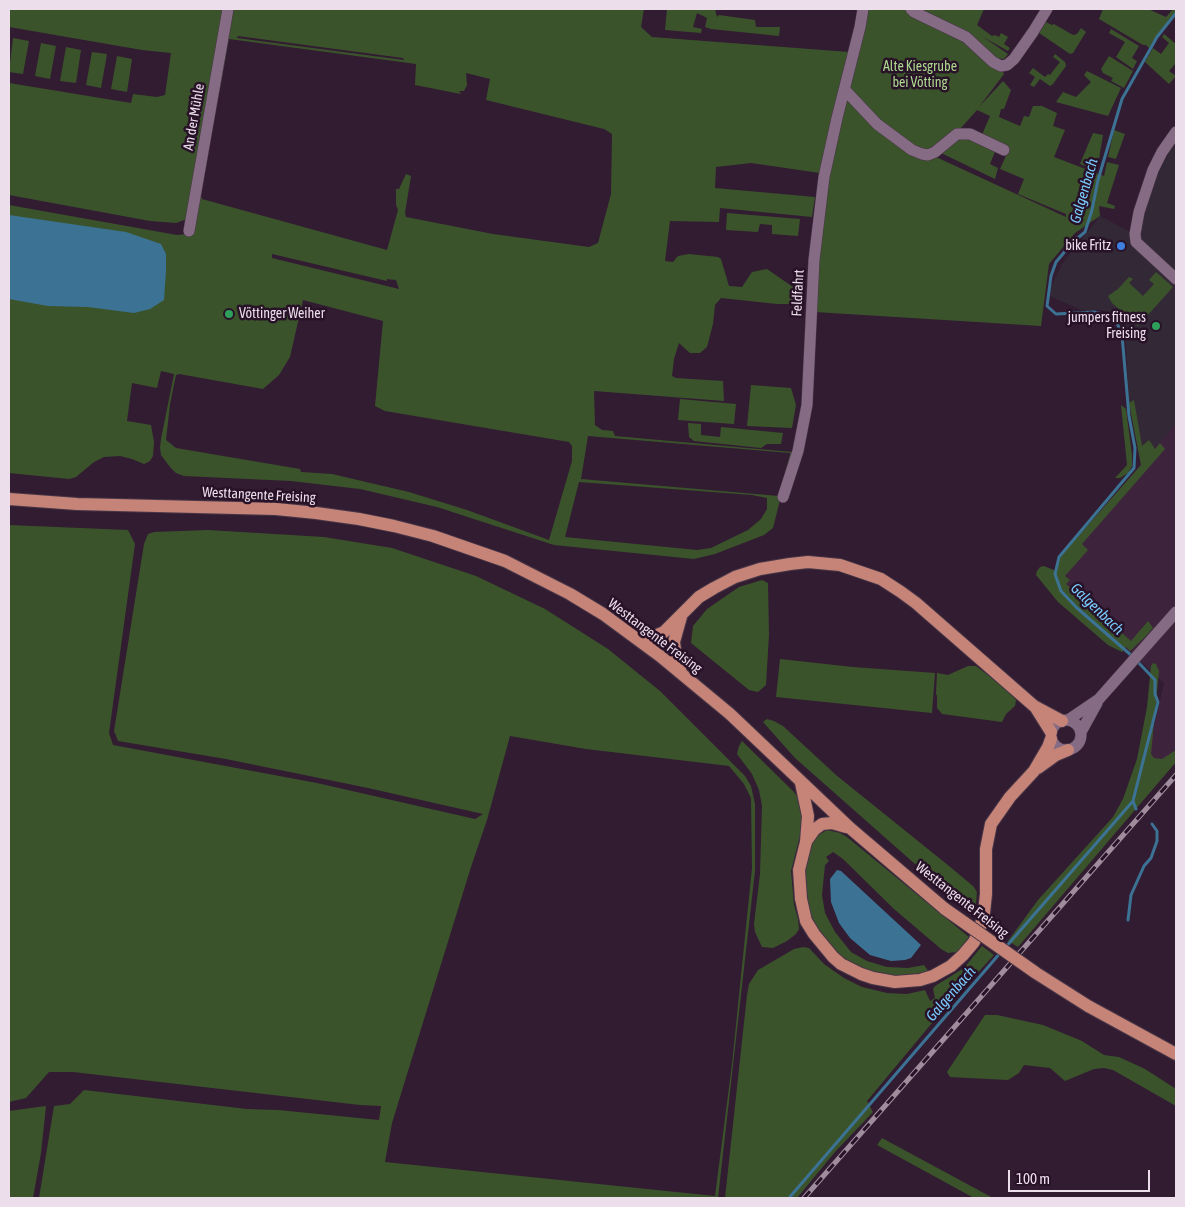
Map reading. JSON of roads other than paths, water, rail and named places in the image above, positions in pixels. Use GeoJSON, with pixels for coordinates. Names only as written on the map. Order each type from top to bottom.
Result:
{"type":"FeatureCollection","features":[{"type":"Feature","properties":{"kind":"main road","name":"Westtangente Freising"},"geometry":{"type":"LineString","coordinates":[[9,499],[86,504],[276,510],[359,519],[433,536],[505,561],[570,594],[603,614],[681,673],[730,714],[850,828],[945,909],[1029,968],[1088,1006],[1176,1054]]}},
{"type":"Feature","properties":{"kind":"main road"},"geometry":{"type":"LineString","coordinates":[[639,640],[664,632],[700,597],[714,588],[746,573],[808,562],[840,565],[881,579],[901,592],[1034,706],[1065,720]]}},
{"type":"Feature","properties":{"kind":"main road"},"geometry":{"type":"LineString","coordinates":[[681,616],[674,642],[681,673]]}},
{"type":"Feature","properties":{"kind":"main road"},"geometry":{"type":"LineString","coordinates":[[801,783],[808,816],[806,842],[799,870],[800,899],[806,921],[825,949],[841,964],[872,978],[895,982],[920,980],[933,976],[950,966],[974,942],[984,912],[986,894],[985,859],[988,833],[1001,808],[1034,771],[1048,747],[1051,735],[1034,706]]}},
{"type":"Feature","properties":{"kind":"main road"},"geometry":{"type":"LineString","coordinates":[[1034,771],[1056,755],[1068,750]]}},
{"type":"Feature","properties":{"kind":"main road"},"geometry":{"type":"LineString","coordinates":[[806,842],[814,830],[822,824],[838,824],[850,828]]}},
{"type":"Feature","properties":{"kind":"street","name":"An der Mühle"},"geometry":{"type":"LineString","coordinates":[[189,231],[228,9]]}},
{"type":"Feature","properties":{"kind":"street","name":"Feldfahrt"},"geometry":{"type":"LineString","coordinates":[[783,497],[798,451],[807,405],[815,248],[827,158],[845,90],[863,9]]}},
{"type":"Feature","properties":{"kind":"street"},"geometry":{"type":"LineString","coordinates":[[912,9],[914,12],[966,37],[993,62],[1001,66],[1007,65],[1014,59],[1047,9]]}},
{"type":"Feature","properties":{"kind":"street"},"geometry":{"type":"LineString","coordinates":[[845,90],[878,124],[912,150],[922,154],[935,152],[957,134],[970,134],[1004,150]]}},
{"type":"Feature","properties":{"kind":"street"},"geometry":{"type":"LineString","coordinates":[[1176,132],[1162,152],[1153,170],[1139,212],[1135,234],[1136,242],[1176,279]]}},
{"type":"Feature","properties":{"kind":"street"},"geometry":{"type":"LineString","coordinates":[[1099,699],[1055,725],[1051,735],[1056,746],[1063,750],[1068,750],[1078,744],[1081,732],[1099,699],[1176,612]]}},
{"type":"Feature","properties":{"kind":"street"},"geometry":{"type":"LineString","coordinates":[[1065,720],[1076,724],[1081,732]]}},
{"type":"Feature","properties":{"kind":"water"},"geometry":{"type":"Polygon","coordinates":[[[9,215],[126,232],[161,244],[166,254],[164,300],[150,309],[134,313],[88,307],[48,306],[9,299],[9,215]]]}},
{"type":"Feature","properties":{"kind":"water"},"geometry":{"type":"Polygon","coordinates":[[[837,870],[841,871],[921,945],[911,958],[891,961],[870,955],[850,938],[839,923],[831,902],[830,879],[837,870]]]}},
{"type":"Feature","properties":{"kind":"waterway","name":"Galgenbach"},"geometry":{"type":"LineString","coordinates":[[1132,656],[1077,608],[1061,591],[1055,574],[1059,557],[1134,468],[1135,448],[1129,416],[1122,335],[1117,323],[1107,315],[1094,312],[1056,314],[1047,306],[1051,276],[1056,262],[1073,242],[1085,232],[1122,99],[1157,37],[1176,13]]}},
{"type":"Feature","properties":{"kind":"waterway","name":"Galgenbach"},"geometry":{"type":"LineString","coordinates":[[1005,948],[1133,801],[1158,702],[1155,694],[1155,680],[1137,661]]}},
{"type":"Feature","properties":{"kind":"waterway","name":"Galgenbach"},"geometry":{"type":"LineString","coordinates":[[1133,801],[1136,809]]}},
{"type":"Feature","properties":{"kind":"waterway"},"geometry":{"type":"LineString","coordinates":[[1128,920],[1131,895],[1144,866],[1151,858],[1157,841],[1157,831],[1152,824]]}},
{"type":"Feature","properties":{"kind":"waterway","name":"Galgenbach"},"geometry":{"type":"LineString","coordinates":[[789,1198],[1001,952]]}},
{"type":"Feature","properties":{"kind":"railway"},"geometry":{"type":"LineString","coordinates":[[804,1198],[1176,775]]}},
{"type":"Feature","properties":{"kind":"place","name":"bike Fritz"},"geometry":{"type":"Point","coordinates":[1121,246]}},
{"type":"Feature","properties":{"kind":"place","name":"Vöttinger Weiher"},"geometry":{"type":"Point","coordinates":[229,314]}},
{"type":"Feature","properties":{"kind":"place","name":"jumpers fitness Freising"},"geometry":{"type":"Point","coordinates":[1156,326]}},
{"type":"Feature","properties":{"kind":"park label","name":"Alte Kiesgrube bei Vötting"},"geometry":{"type":"Point","coordinates":[920,76]}}]}
